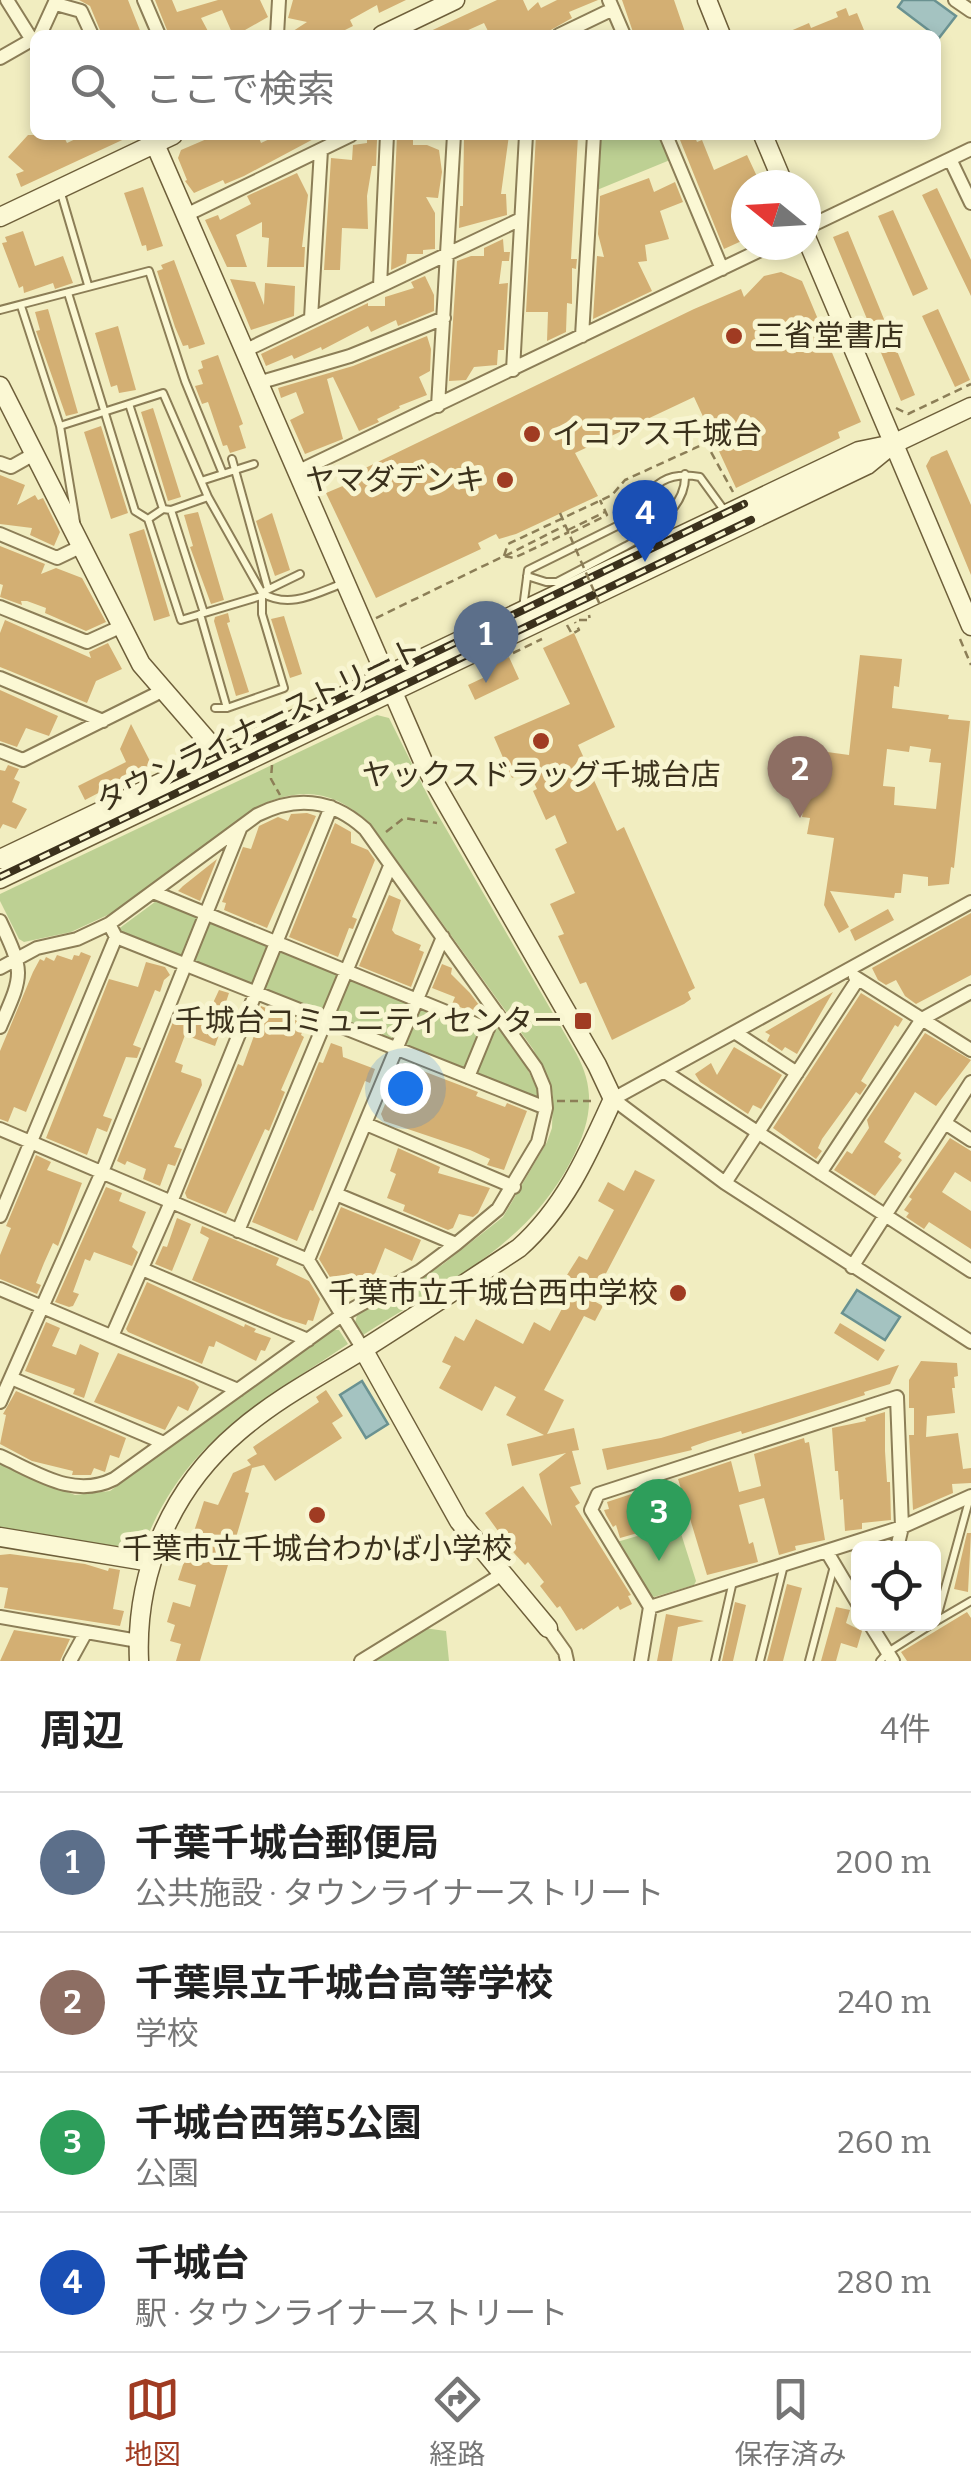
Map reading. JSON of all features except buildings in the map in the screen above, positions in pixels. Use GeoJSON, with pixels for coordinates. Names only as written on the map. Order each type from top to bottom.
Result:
{"type":"FeatureCollection","features":[{"type":"Feature","properties":{"kind":"street"},"geometry":{"type":"LineString","coordinates":[[7,0],[30,30]]}},
{"type":"Feature","properties":{"kind":"street"},"geometry":{"type":"LineString","coordinates":[[144,0],[157,30]]}},
{"type":"Feature","properties":{"kind":"street"},"geometry":{"type":"LineString","coordinates":[[276,30],[278,0]]}},
{"type":"Feature","properties":{"kind":"street"},"geometry":{"type":"LineString","coordinates":[[392,30],[455,0]]}},
{"type":"Feature","properties":{"kind":"street"},"geometry":{"type":"LineString","coordinates":[[707,0],[720,30]]}},
{"type":"Feature","properties":{"kind":"street"},"geometry":{"type":"LineString","coordinates":[[955,0],[971,11]]}},
{"type":"Feature","properties":{"kind":"street"},"geometry":{"type":"LineString","coordinates":[[40,30],[56,2],[81,11],[90,30]]}},
{"type":"Feature","properties":{"kind":"street"},"geometry":{"type":"LineString","coordinates":[[568,30],[608,8],[621,30]]}},
{"type":"Feature","properties":{"kind":"street"},"geometry":{"type":"LineString","coordinates":[[0,58],[30,41]]}},
{"type":"Feature","properties":{"kind":"street"},"geometry":{"type":"LineString","coordinates":[[0,217],[163,140]]}},
{"type":"Feature","properties":{"kind":"street"},"geometry":{"type":"LineString","coordinates":[[186,215],[341,140]]}},
{"type":"Feature","properties":{"kind":"street"},"geometry":{"type":"LineString","coordinates":[[380,286],[387,140]]}},
{"type":"Feature","properties":{"kind":"street"},"geometry":{"type":"LineString","coordinates":[[438,406],[454,140]]}},
{"type":"Feature","properties":{"kind":"street"},"geometry":{"type":"LineString","coordinates":[[513,370],[526,140]]}},
{"type":"Feature","properties":{"kind":"street"},"geometry":{"type":"LineString","coordinates":[[582,336],[594,140]]}},
{"type":"Feature","properties":{"kind":"street"},"geometry":{"type":"LineString","coordinates":[[668,140],[722,269]]}},
{"type":"Feature","properties":{"kind":"street"},"geometry":{"type":"LineString","coordinates":[[765,140],[778,170]]}},
{"type":"Feature","properties":{"kind":"street"},"geometry":{"type":"LineString","coordinates":[[155,144],[425,766],[598,1065],[613,1098],[725,1183],[971,1342]]}},
{"type":"Feature","properties":{"kind":"street"},"geometry":{"type":"LineString","coordinates":[[821,221],[971,149]]}},
{"type":"Feature","properties":{"kind":"street"},"geometry":{"type":"LineString","coordinates":[[311,318],[321,150]]}},
{"type":"Feature","properties":{"kind":"street"},"geometry":{"type":"LineString","coordinates":[[950,160],[971,203]]}},
{"type":"Feature","properties":{"kind":"street"},"geometry":{"type":"LineString","coordinates":[[244,350],[521,219]]}},
{"type":"Feature","properties":{"kind":"street"},"geometry":{"type":"LineString","coordinates":[[297,472],[740,260]]}},
{"type":"Feature","properties":{"kind":"street"},"geometry":{"type":"LineString","coordinates":[[816,260],[967,625]]}},
{"type":"Feature","properties":{"kind":"street"},"geometry":{"type":"LineString","coordinates":[[258,383],[350,356],[444,318]]}},
{"type":"Feature","properties":{"kind":"street"},"geometry":{"type":"LineString","coordinates":[[0,386],[141,664],[219,754]]}},
{"type":"Feature","properties":{"kind":"street"},"geometry":{"type":"LineString","coordinates":[[893,444],[971,407]]}},
{"type":"Feature","properties":{"kind":"street","name":"タウンライナーストリート"},"geometry":{"type":"LineString","coordinates":[[0,879],[388,683],[523,609],[859,451],[893,444]]}},
{"type":"Feature","properties":{"kind":"street","name":"タウンライナーストリート"},"geometry":{"type":"LineString","coordinates":[[0,859],[219,754],[388,683],[866,466],[893,444]]}},
{"type":"Feature","properties":{"kind":"street"},"geometry":{"type":"LineString","coordinates":[[0,463],[10,468],[34,454]]}},
{"type":"Feature","properties":{"kind":"street"},"geometry":{"type":"LineString","coordinates":[[0,534],[57,558],[80,547]]}},
{"type":"Feature","properties":{"kind":"street"},"geometry":{"type":"LineString","coordinates":[[0,607],[87,642],[120,627]]}},
{"type":"Feature","properties":{"kind":"street"},"geometry":{"type":"LineString","coordinates":[[0,678],[103,720]]}},
{"type":"Feature","properties":{"kind":"street"},"geometry":{"type":"LineString","coordinates":[[0,751],[22,760],[164,690]]}},
{"type":"Feature","properties":{"kind":"street"},"geometry":{"type":"LineString","coordinates":[[0,1216],[113,930],[152,892],[241,826],[281,803],[331,807],[349,814],[366,830],[536,1068],[550,1105],[538,1142],[498,1209],[420,1271],[342,1315],[114,1480],[76,1488],[0,1456]]}},
{"type":"Feature","properties":{"kind":"street"},"geometry":{"type":"LineString","coordinates":[[112,1336],[171,1202],[331,807]]}},
{"type":"Feature","properties":{"kind":"street"},"geometry":{"type":"LineString","coordinates":[[0,1402],[102,1172],[241,826]]}},
{"type":"Feature","properties":{"kind":"street"},"geometry":{"type":"LineString","coordinates":[[238,1230],[390,866]]}},
{"type":"Feature","properties":{"kind":"street"},"geometry":{"type":"LineString","coordinates":[[152,892],[488,1029]]}},
{"type":"Feature","properties":{"kind":"street"},"geometry":{"type":"LineString","coordinates":[[138,1661],[140,1614],[151,1562],[176,1504],[222,1446],[266,1410],[519,1248],[542,1227],[568,1190],[613,1098],[853,976],[971,902]]}},
{"type":"Feature","properties":{"kind":"street"},"geometry":{"type":"LineString","coordinates":[[0,921],[18,960],[21,978],[0,1027]]}},
{"type":"Feature","properties":{"kind":"street"},"geometry":{"type":"LineString","coordinates":[[0,968],[37,948],[113,930],[186,965],[468,1077],[550,1105]]}},
{"type":"Feature","properties":{"kind":"street"},"geometry":{"type":"LineString","coordinates":[[308,1260],[443,937]]}},
{"type":"Feature","properties":{"kind":"street"},"geometry":{"type":"LineString","coordinates":[[725,1183],[797,1073],[853,976]]}},
{"type":"Feature","properties":{"kind":"street"},"geometry":{"type":"LineString","coordinates":[[853,976],[971,1050]]}},
{"type":"Feature","properties":{"kind":"street"},"geometry":{"type":"LineString","coordinates":[[820,1173],[922,1019],[971,992]]}},
{"type":"Feature","properties":{"kind":"street"},"geometry":{"type":"LineString","coordinates":[[468,1077],[496,1010]]}},
{"type":"Feature","properties":{"kind":"street"},"geometry":{"type":"LineString","coordinates":[[736,1034],[797,1073]]}},
{"type":"Feature","properties":{"kind":"street"},"geometry":{"type":"LineString","coordinates":[[665,1072],[971,1271]]}},
{"type":"Feature","properties":{"kind":"street"},"geometry":{"type":"LineString","coordinates":[[852,1267],[971,1082]]}},
{"type":"Feature","properties":{"kind":"street"},"geometry":{"type":"LineString","coordinates":[[945,1123],[971,1140]]}},
{"type":"Feature","properties":{"kind":"street"},"geometry":{"type":"LineString","coordinates":[[366,1124],[514,1187]]}},
{"type":"Feature","properties":{"kind":"street"},"geometry":{"type":"LineString","coordinates":[[0,1130],[308,1260],[363,1349],[453,1511],[548,1628],[566,1661]]}},
{"type":"Feature","properties":{"kind":"street"},"geometry":{"type":"LineString","coordinates":[[336,1194],[456,1244]]}},
{"type":"Feature","properties":{"kind":"street"},"geometry":{"type":"LineString","coordinates":[[142,1269],[308,1340]]}},
{"type":"Feature","properties":{"kind":"street"},"geometry":{"type":"LineString","coordinates":[[0,1289],[238,1390]]}},
{"type":"Feature","properties":{"kind":"street"},"geometry":{"type":"LineString","coordinates":[[11,1378],[164,1443]]}},
{"type":"Feature","properties":{"kind":"street"},"geometry":{"type":"LineString","coordinates":[[641,1661],[650,1607],[590,1510],[598,1494],[897,1397],[902,1527],[899,1541]]}},
{"type":"Feature","properties":{"kind":"street"},"geometry":{"type":"LineString","coordinates":[[650,1607],[784,1566],[831,1558],[971,1496]]}},
{"type":"Feature","properties":{"kind":"street"},"geometry":{"type":"LineString","coordinates":[[0,1537],[151,1562]]}},
{"type":"Feature","properties":{"kind":"street"},"geometry":{"type":"LineString","coordinates":[[831,1558],[851,1592]]}},
{"type":"Feature","properties":{"kind":"street"},"geometry":{"type":"LineString","coordinates":[[360,1661],[504,1573]]}},
{"type":"Feature","properties":{"kind":"street"},"geometry":{"type":"LineString","coordinates":[[2,1622],[138,1641]]}},
{"type":"Feature","properties":{"kind":"street"},"geometry":{"type":"LineString","coordinates":[[876,1631],[887,1658]]}},
{"type":"Feature","properties":{"kind":"street"},"geometry":{"type":"LineString","coordinates":[[70,1661],[86,1632]]}},
{"type":"Feature","properties":{"kind":"lane"},"geometry":{"type":"LineString","coordinates":[[60,189],[88,285]]}},
{"type":"Feature","properties":{"kind":"lane"},"geometry":{"type":"LineString","coordinates":[[0,310],[150,271],[185,381],[223,474]]}},
{"type":"Feature","properties":{"kind":"lane"},"geometry":{"type":"LineString","coordinates":[[68,293],[135,511],[148,519],[181,620],[264,593],[300,574]]}},
{"type":"Feature","properties":{"kind":"lane"},"geometry":{"type":"LineString","coordinates":[[21,306],[60,426],[80,547]]}},
{"type":"Feature","properties":{"kind":"lane"},"geometry":{"type":"LineString","coordinates":[[60,426],[163,393],[208,497],[264,593],[272,599],[296,601],[345,583]]}},
{"type":"Feature","properties":{"kind":"lane"},"geometry":{"type":"LineString","coordinates":[[129,404],[202,614],[227,708]]}},
{"type":"Feature","properties":{"kind":"lane"},"geometry":{"type":"LineString","coordinates":[[215,708],[227,708],[284,688],[262,614],[264,593],[232,460]]}},
{"type":"Feature","properties":{"kind":"lane"},"geometry":{"type":"LineString","coordinates":[[200,481],[254,464]]}},
{"type":"Feature","properties":{"kind":"lane"},"geometry":{"type":"LineString","coordinates":[[527,576],[557,582],[647,533],[680,500],[686,487],[685,474]]}},
{"type":"Feature","properties":{"kind":"lane"},"geometry":{"type":"LineString","coordinates":[[523,609],[528,570],[619,525],[632,514],[642,495],[664,481],[685,474],[700,478],[727,513]]}},
{"type":"Feature","properties":{"kind":"lane"},"geometry":{"type":"LineString","coordinates":[[148,519],[208,497]]}},
{"type":"Feature","properties":{"kind":"lane"},"geometry":{"type":"LineString","coordinates":[[632,514],[633,542]]}},
{"type":"Feature","properties":{"kind":"lane"},"geometry":{"type":"LineString","coordinates":[[941,1598],[971,1496]]}},
{"type":"Feature","properties":{"kind":"lane"},"geometry":{"type":"LineString","coordinates":[[809,1661],[831,1558]]}},
{"type":"Feature","properties":{"kind":"lane"},"geometry":{"type":"LineString","coordinates":[[760,1661],[784,1566]]}},
{"type":"Feature","properties":{"kind":"lane"},"geometry":{"type":"LineString","coordinates":[[714,1661],[733,1581]]}},
{"type":"Feature","properties":{"kind":"lane"},"geometry":{"type":"LineString","coordinates":[[941,1618],[971,1601]]}},
{"type":"Feature","properties":{"kind":"lane"},"geometry":{"type":"LineString","coordinates":[[887,1658],[922,1631]]}},
{"type":"Feature","properties":{"kind":"path"},"geometry":{"type":"LineString","coordinates":[[896,409],[908,414],[971,384]]}},
{"type":"Feature","properties":{"kind":"path"},"geometry":{"type":"LineString","coordinates":[[504,556],[514,558],[608,514],[600,500]]}},
{"type":"Feature","properties":{"kind":"path"},"geometry":{"type":"LineString","coordinates":[[560,513],[600,605]]}},
{"type":"Feature","properties":{"kind":"path"},"geometry":{"type":"LineString","coordinates":[[382,630],[376,617],[566,524]]}},
{"type":"Feature","properties":{"kind":"path"},"geometry":{"type":"LineString","coordinates":[[558,624],[566,622],[572,634],[578,630],[574,619],[608,600]]}},
{"type":"Feature","properties":{"kind":"path"},"geometry":{"type":"LineString","coordinates":[[590,610],[590,620]]}},
{"type":"Feature","properties":{"kind":"path"},"geometry":{"type":"LineString","coordinates":[[967,625],[971,665]]}},
{"type":"Feature","properties":{"kind":"path"},"geometry":{"type":"LineString","coordinates":[[502,653],[512,653],[540,641],[549,632]]}},
{"type":"Feature","properties":{"kind":"path"},"geometry":{"type":"LineString","coordinates":[[272,764],[271,779],[281,796]]}},
{"type":"Feature","properties":{"kind":"path"},"geometry":{"type":"LineString","coordinates":[[380,837],[404,818],[444,825]]}},
{"type":"Feature","properties":{"kind":"path"},"geometry":{"type":"LineString","coordinates":[[550,1105],[591,1100]]}},
{"type":"Feature","properties":{"kind":"green space"},"geometry":{"type":"Polygon","coordinates":[[[600,140],[662,140],[670,160],[597,190],[600,140]]]}},
{"type":"Feature","properties":{"kind":"green space"},"geometry":{"type":"Polygon","coordinates":[[[377,715],[389,718],[434,808],[576,1053],[587,1081],[589,1107],[571,1161],[530,1218],[480,1262],[363,1335],[355,1323],[357,1315],[442,1265],[503,1217],[547,1142],[552,1128],[553,1096],[533,1049],[370,823],[342,803],[315,794],[271,801],[254,808],[114,912],[71,932],[24,942],[0,901],[0,894],[377,715]]]}},
{"type":"Feature","properties":{"kind":"green space"},"geometry":{"type":"Polygon","coordinates":[[[159,899],[202,916],[185,956],[117,930],[159,899]]]}},
{"type":"Feature","properties":{"kind":"green space"},"geometry":{"type":"Polygon","coordinates":[[[210,919],[272,944],[256,984],[250,986],[196,963],[194,958],[210,919]]]}},
{"type":"Feature","properties":{"kind":"green space"},"geometry":{"type":"Polygon","coordinates":[[[279,948],[341,973],[326,1011],[320,1014],[265,991],[279,948]]]}},
{"type":"Feature","properties":{"kind":"green space"},"geometry":{"type":"Polygon","coordinates":[[[350,977],[414,1001],[398,1040],[390,1042],[336,1021],[350,977]]]}},
{"type":"Feature","properties":{"kind":"green space"},"geometry":{"type":"Polygon","coordinates":[[[421,1005],[484,1030],[467,1068],[462,1071],[405,1048],[421,1005]]]}},
{"type":"Feature","properties":{"kind":"green space"},"geometry":{"type":"Polygon","coordinates":[[[495,1028],[500,1028],[522,1058],[540,1095],[533,1098],[478,1077],[495,1028]]]}},
{"type":"Feature","properties":{"kind":"green space"},"geometry":{"type":"Polygon","coordinates":[[[332,1330],[339,1330],[348,1344],[253,1408],[200,1454],[177,1482],[141,1553],[0,1530],[0,1464],[75,1495],[110,1491],[332,1330]]]}},
{"type":"Feature","properties":{"kind":"green space"},"geometry":{"type":"Polygon","coordinates":[[[678,1524],[696,1581],[694,1585],[654,1597],[648,1594],[617,1542],[678,1524]]]}},
{"type":"Feature","properties":{"kind":"green space"},"geometry":{"type":"Polygon","coordinates":[[[424,1628],[446,1631],[449,1661],[375,1661],[424,1628]]]}},
{"type":"Feature","properties":{"kind":"water"},"geometry":{"type":"Polygon","coordinates":[[[903,0],[934,0],[956,16],[941,35],[941,30],[928,30],[898,7],[903,0]]]}},
{"type":"Feature","properties":{"kind":"water"},"geometry":{"type":"Polygon","coordinates":[[[857,1290],[900,1317],[885,1340],[842,1313],[857,1290]]]}},
{"type":"Feature","properties":{"kind":"water"},"geometry":{"type":"Polygon","coordinates":[[[362,1381],[388,1424],[366,1438],[340,1395],[362,1381]]]}},
{"type":"Feature","properties":{"kind":"railway"},"geometry":{"type":"LineString","coordinates":[[167,781],[744,504]]}},
{"type":"Feature","properties":{"kind":"railway"},"geometry":{"type":"LineString","coordinates":[[0,877],[751,520]]}},
{"type":"Feature","properties":{"kind":"place","name":"三省堂書店"},"geometry":{"type":"Point","coordinates":[734,336]}},
{"type":"Feature","properties":{"kind":"place","name":"イコアス千城台"},"geometry":{"type":"Point","coordinates":[532,434]}},
{"type":"Feature","properties":{"kind":"place","name":"ヤマダデンキ"},"geometry":{"type":"Point","coordinates":[505,480]}},
{"type":"Feature","properties":{"kind":"place","name":"千城台"},"geometry":{"type":"Point","coordinates":[645,562]}},
{"type":"Feature","properties":{"kind":"place","name":"千葉千城台郵便局"},"geometry":{"type":"Point","coordinates":[486,683]}},
{"type":"Feature","properties":{"kind":"place","name":"ヤックスドラッグ千城台店"},"geometry":{"type":"Point","coordinates":[541,741]}},
{"type":"Feature","properties":{"kind":"place","name":"千葉県立千城台高等学校"},"geometry":{"type":"Point","coordinates":[800,818]}},
{"type":"Feature","properties":{"kind":"place","name":"千城台コミュニティセンター"},"geometry":{"type":"Point","coordinates":[583,1021]}},
{"type":"Feature","properties":{"kind":"place","name":"千葉市立千城台西中学校"},"geometry":{"type":"Point","coordinates":[678,1293]}},
{"type":"Feature","properties":{"kind":"place","name":"千葉市立千城台わかば小学校"},"geometry":{"type":"Point","coordinates":[317,1515]}},
{"type":"Feature","properties":{"kind":"place","name":"千城台西第5公園"},"geometry":{"type":"Point","coordinates":[659,1561]}}]}
